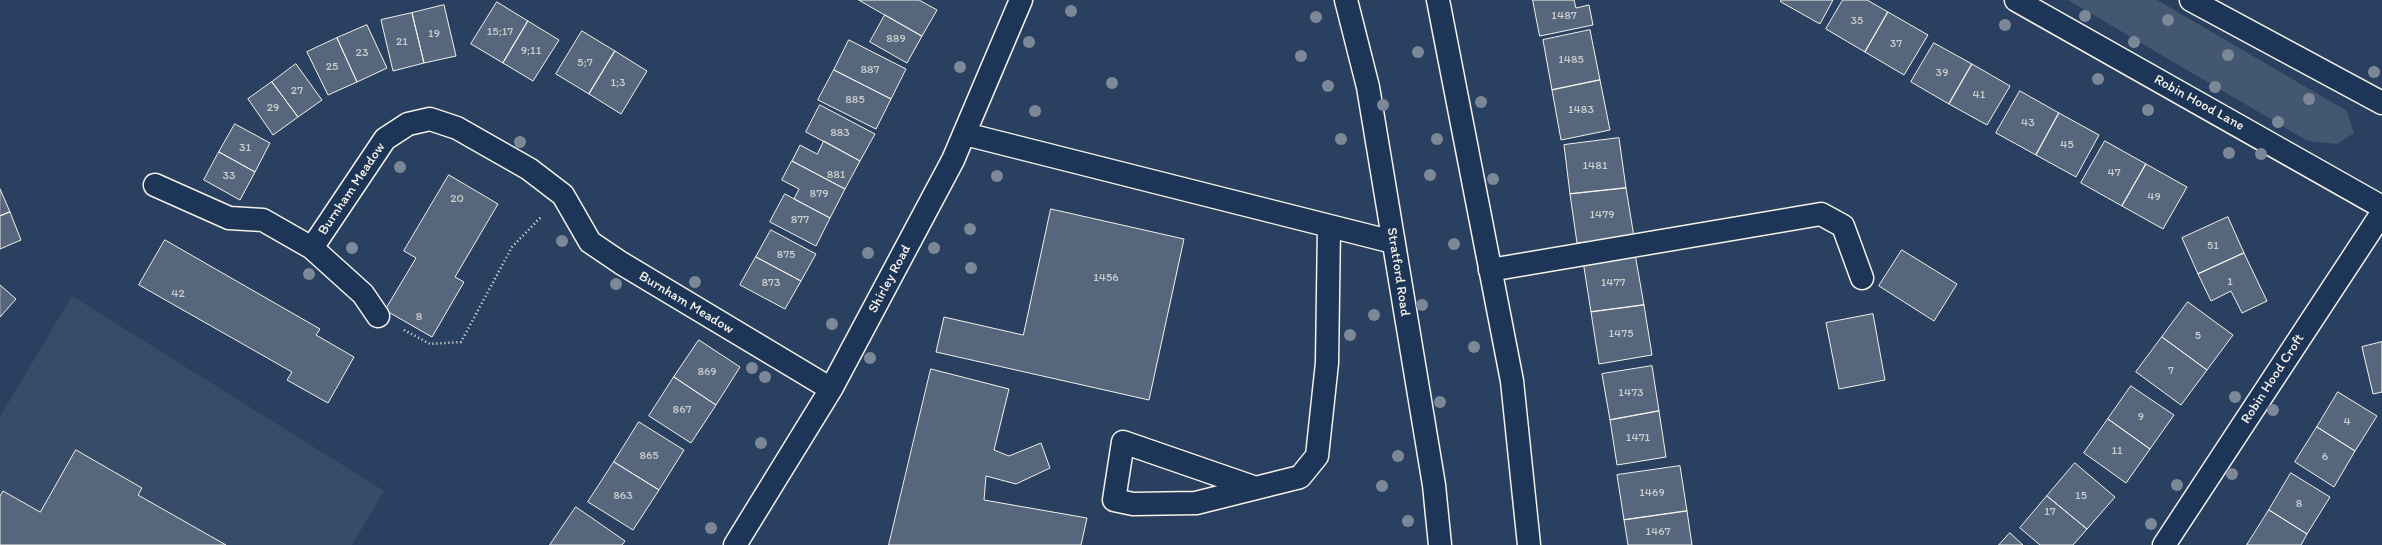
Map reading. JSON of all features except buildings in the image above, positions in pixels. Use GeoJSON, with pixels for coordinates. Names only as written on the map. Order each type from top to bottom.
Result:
{"type":"FeatureCollection","features":[{"type":"Feature","properties":{"kind":"main road","name":"Shirley Road"},"geometry":{"type":"LineString","coordinates":[[735,545],[831,389],[954,160],[1021,0]]}},
{"type":"Feature","properties":{"kind":"main road","name":"Stratford Road"},"geometry":{"type":"LineString","coordinates":[[1346,0],[1368,87],[1434,485],[1440,545]]}},
{"type":"Feature","properties":{"kind":"main road"},"geometry":{"type":"LineString","coordinates":[[1438,0],[1512,381],[1529,545]]}},
{"type":"Feature","properties":{"kind":"main road","name":"Robin Hood Lane"},"geometry":{"type":"LineString","coordinates":[[2016,0],[2382,207]]}},
{"type":"Feature","properties":{"kind":"main road"},"geometry":{"type":"LineString","coordinates":[[2191,0],[2382,103]]}},
{"type":"Feature","properties":{"kind":"main road","name":"Burnham Meadow"},"geometry":{"type":"LineString","coordinates":[[312,248],[385,139],[408,124],[430,119],[457,128],[529,169],[563,195],[590,242],[621,263],[831,389]]}},
{"type":"Feature","properties":{"kind":"main road"},"geometry":{"type":"LineString","coordinates":[[965,134],[1393,242]]}},
{"type":"Feature","properties":{"kind":"main road","name":"Burnham Meadow"},"geometry":{"type":"LineString","coordinates":[[155,185],[229,218],[263,220],[312,248],[363,294],[378,316]]}},
{"type":"Feature","properties":{"kind":"main road","name":"Robin Hood Croft"},"geometry":{"type":"LineString","coordinates":[[2164,545],[2382,213]]}},
{"type":"Feature","properties":{"kind":"main road"},"geometry":{"type":"LineString","coordinates":[[1490,270],[1821,214],[1843,226],[1862,278]]}},
{"type":"Feature","properties":{"kind":"main road"},"geometry":{"type":"LineString","coordinates":[[1256,488],[1123,442],[1114,500],[1133,504],[1196,503],[1256,488],[1300,477],[1317,456],[1327,363],[1329,226]]}},
{"type":"Feature","properties":{"kind":"path"},"geometry":{"type":"LineString","coordinates":[[378,316],[430,344],[461,342],[512,247],[563,195]]}},
{"type":"Feature","properties":{"kind":"shaded area"},"geometry":{"type":"Polygon","coordinates":[[[2068,0],[2157,0],[2347,111],[2354,133],[2337,144],[2308,141],[2068,0]]]}},
{"type":"Feature","properties":{"kind":"shaded area"},"geometry":{"type":"Polygon","coordinates":[[[72,296],[384,491],[352,545],[0,545],[0,417],[72,296]]]}}]}
